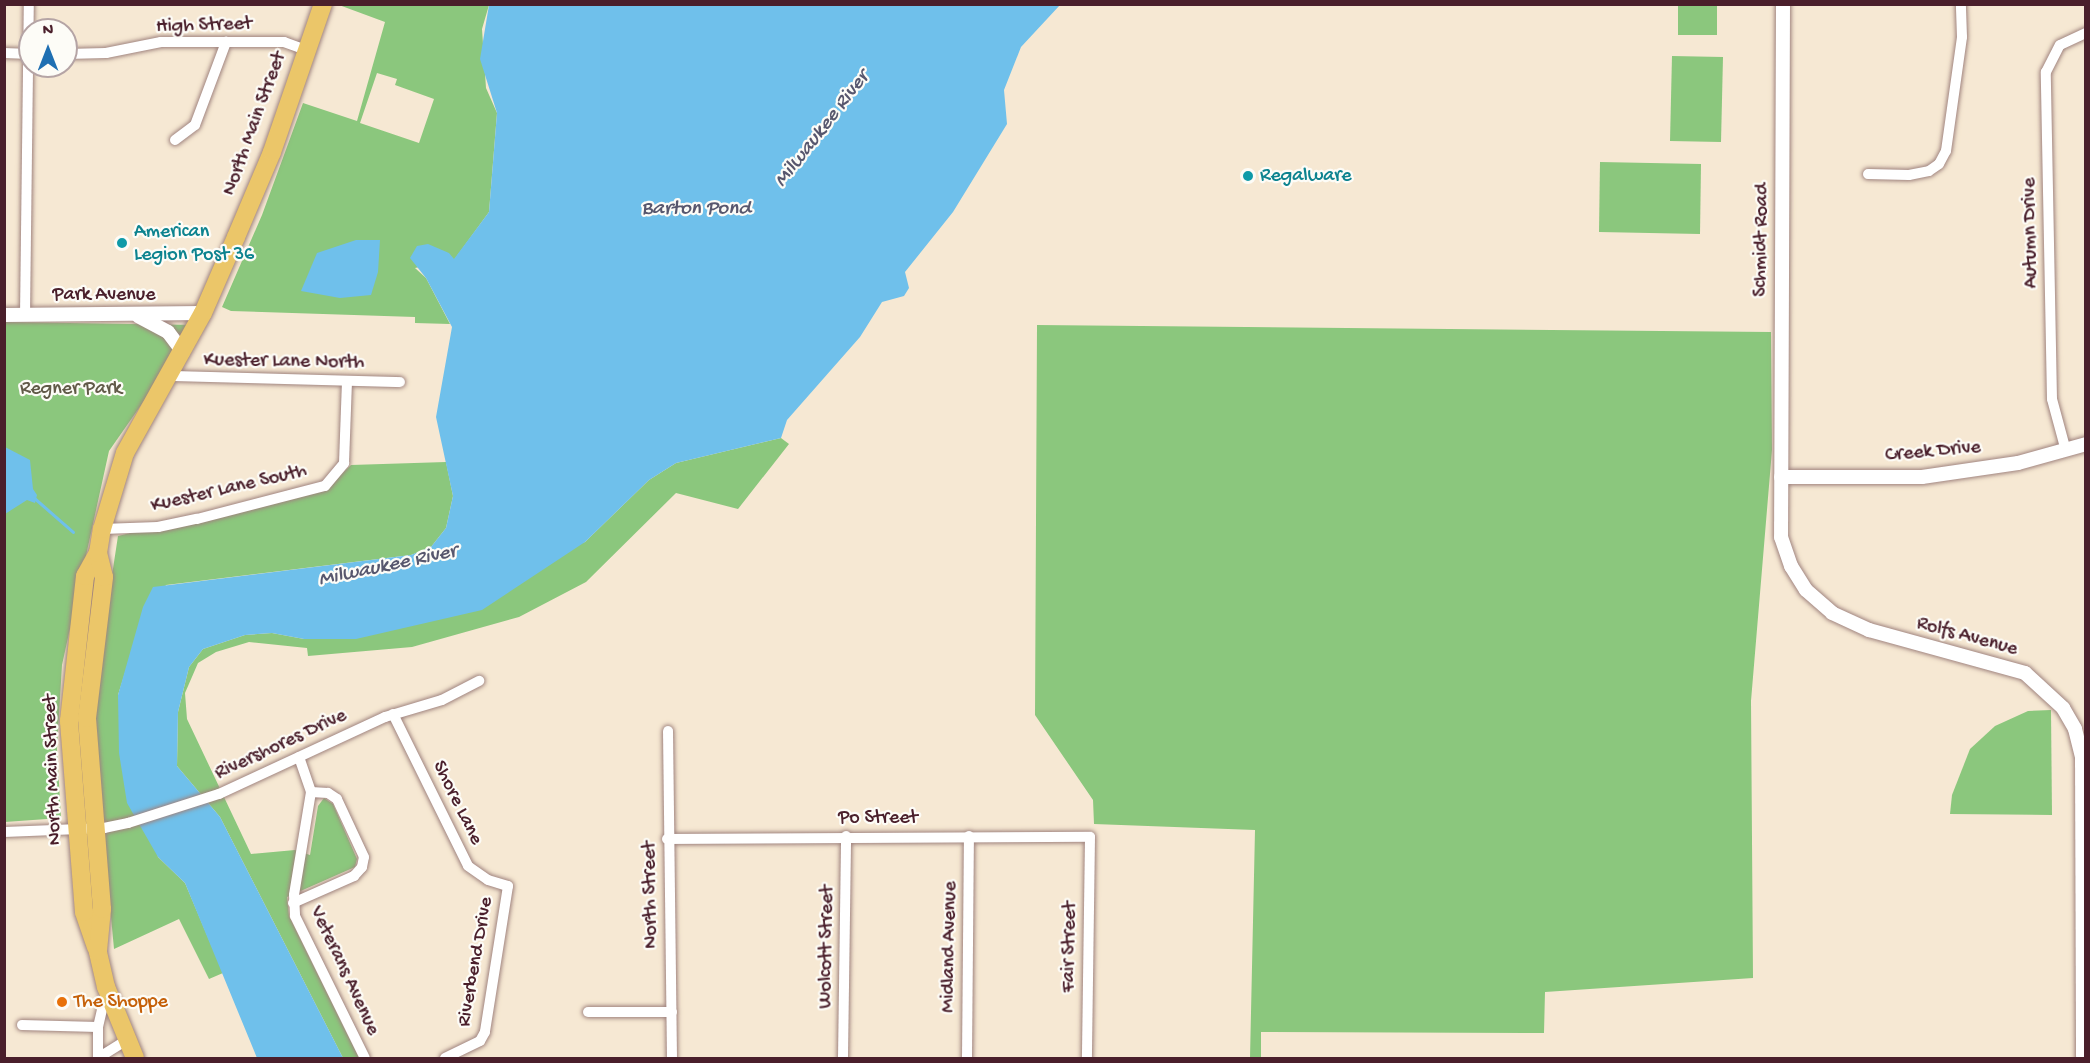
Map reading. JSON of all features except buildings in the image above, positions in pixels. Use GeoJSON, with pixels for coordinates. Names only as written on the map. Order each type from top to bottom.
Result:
{"type":"FeatureCollection","features":[{"type":"Feature","properties":{"kind":"main road","name":"North Main Street"},"geometry":{"type":"LineString","coordinates":[[135,1059],[106,987],[98,951],[102,909],[85,829],[87,718],[104,577],[98,553],[102,529],[125,453],[203,313],[272,152],[323,4]]}},
{"type":"Feature","properties":{"kind":"street","name":"Schmidt Road"},"geometry":{"type":"LineString","coordinates":[[1781,477],[1783,4]]}},
{"type":"Feature","properties":{"kind":"street"},"geometry":{"type":"LineString","coordinates":[[1868,174],[1909,175],[1929,171],[1939,164],[1946,151],[1962,37],[1961,4]]}},
{"type":"Feature","properties":{"kind":"street","name":"Autumn Drive"},"geometry":{"type":"LineString","coordinates":[[2066,451],[2052,399],[2046,72],[2060,45],[2085,33]]}},
{"type":"Feature","properties":{"kind":"street","name":"High Street"},"geometry":{"type":"LineString","coordinates":[[78,54],[106,53],[161,42],[284,42],[306,51]]}},
{"type":"Feature","properties":{"kind":"street"},"geometry":{"type":"LineString","coordinates":[[175,140],[195,125],[226,42]]}},
{"type":"Feature","properties":{"kind":"street"},"geometry":{"type":"LineString","coordinates":[[25,315],[29,78]]}},
{"type":"Feature","properties":{"kind":"street","name":"Park Avenue"},"geometry":{"type":"LineString","coordinates":[[4,315],[203,313]]}},
{"type":"Feature","properties":{"kind":"street"},"geometry":{"type":"LineString","coordinates":[[136,315],[168,332],[183,352]]}},
{"type":"Feature","properties":{"kind":"street","name":"Kuester Lane North"},"geometry":{"type":"LineString","coordinates":[[169,376],[400,382]]}},
{"type":"Feature","properties":{"kind":"street","name":"Kuester Lane South"},"geometry":{"type":"LineString","coordinates":[[102,529],[159,526],[197,519],[325,486],[344,463],[346,381]]}},
{"type":"Feature","properties":{"kind":"street","name":"Creek Drive"},"geometry":{"type":"LineString","coordinates":[[1781,477],[1922,477],[2018,463],[2085,444]]}},
{"type":"Feature","properties":{"kind":"street","name":"Rolfs Avenue"},"geometry":{"type":"LineString","coordinates":[[1781,477],[1781,537],[1791,566],[1806,590],[1832,613],[1869,630],[2025,673],[2063,708],[2074,729],[2082,758],[2083,1059]]}},
{"type":"Feature","properties":{"kind":"street","name":"Rivershores Drive"},"geometry":{"type":"LineString","coordinates":[[4,832],[85,829],[128,823],[219,794],[393,714],[442,700],[479,681]]}},
{"type":"Feature","properties":{"kind":"street","name":"Shore Lane"},"geometry":{"type":"LineString","coordinates":[[393,714],[468,866],[488,880],[508,886]]}},
{"type":"Feature","properties":{"kind":"street","name":"North Street"},"geometry":{"type":"LineString","coordinates":[[668,731],[672,1059]]}},
{"type":"Feature","properties":{"kind":"street"},"geometry":{"type":"LineString","coordinates":[[293,903],[354,876],[362,867],[364,857],[337,799],[328,793],[312,792],[299,757]]}},
{"type":"Feature","properties":{"kind":"street","name":"Veterans Avenue"},"geometry":{"type":"LineString","coordinates":[[312,792],[293,903],[295,916],[365,1059]]}},
{"type":"Feature","properties":{"kind":"street","name":"Wolcott Street"},"geometry":{"type":"LineString","coordinates":[[843,1059],[846,836]]}},
{"type":"Feature","properties":{"kind":"street","name":"Midland Avenue"},"geometry":{"type":"LineString","coordinates":[[967,1059],[969,836]]}},
{"type":"Feature","properties":{"kind":"street","name":"Po Street"},"geometry":{"type":"LineString","coordinates":[[668,838],[1090,837]]}},
{"type":"Feature","properties":{"kind":"street","name":"Fair Street"},"geometry":{"type":"LineString","coordinates":[[1087,1059],[1090,837]]}},
{"type":"Feature","properties":{"kind":"street","name":"Riverbend Drive"},"geometry":{"type":"LineString","coordinates":[[445,1059],[480,1041],[485,1032],[508,886]]}},
{"type":"Feature","properties":{"kind":"street"},"geometry":{"type":"LineString","coordinates":[[98,1058],[98,1027],[106,987]]}},
{"type":"Feature","properties":{"kind":"street"},"geometry":{"type":"LineString","coordinates":[[588,1012],[672,1012]]}},
{"type":"Feature","properties":{"kind":"street"},"geometry":{"type":"LineString","coordinates":[[22,1025],[98,1027]]}},
{"type":"Feature","properties":{"kind":"street"},"geometry":{"type":"LineString","coordinates":[[98,1058],[127,1040]]}},
{"type":"Feature","properties":{"kind":"green space"},"geometry":{"type":"Polygon","coordinates":[[[339,5],[489,5],[482,29],[486,88],[497,113],[489,212],[454,260],[415,268],[426,278],[450,324],[415,323],[415,317],[231,311],[222,307],[262,215],[303,103],[357,121],[385,22],[339,5]],[[377,73],[360,123],[419,143],[434,99],[395,85],[397,79],[377,73]]]}},
{"type":"Feature","properties":{"kind":"green space"},"geometry":{"type":"Polygon","coordinates":[[[1678,5],[1717,5],[1717,35],[1678,35],[1678,5]]]}},
{"type":"Feature","properties":{"kind":"green space"},"geometry":{"type":"Polygon","coordinates":[[[1672,56],[1723,57],[1721,142],[1670,141],[1672,56]]]}},
{"type":"Feature","properties":{"kind":"green space"},"geometry":{"type":"Polygon","coordinates":[[[1600,162],[1701,164],[1700,234],[1599,232],[1600,162]]]}},
{"type":"Feature","properties":{"kind":"green space","name":"Regner Park"},"geometry":{"type":"Polygon","coordinates":[[[5,322],[197,325],[109,451],[62,665],[57,749],[61,818],[5,822],[5,322]]]}},
{"type":"Feature","properties":{"kind":"green space"},"geometry":{"type":"Polygon","coordinates":[[[1037,325],[1771,332],[1772,450],[1751,701],[1753,978],[1545,992],[1544,1033],[1261,1032],[1261,1058],[1250,1058],[1255,830],[1094,824],[1093,800],[1035,715],[1037,325]]]}},
{"type":"Feature","properties":{"kind":"green space"},"geometry":{"type":"Polygon","coordinates":[[[781,438],[789,444],[738,509],[676,493],[586,582],[519,617],[412,647],[308,656],[307,648],[249,642],[216,652],[198,663],[185,693],[187,719],[251,854],[295,850],[310,855],[318,806],[324,798],[333,804],[357,859],[355,867],[287,897],[289,916],[359,1058],[343,1058],[220,817],[177,766],[178,712],[189,667],[203,649],[245,635],[272,633],[304,639],[585,542],[649,480],[676,463],[781,438]]]}},
{"type":"Feature","properties":{"kind":"green space"},"geometry":{"type":"Polygon","coordinates":[[[446,462],[453,496],[446,528],[431,547],[411,555],[166,585],[130,657],[118,695],[158,857],[185,883],[223,973],[209,979],[179,919],[114,949],[95,746],[97,673],[118,536],[332,483],[351,465],[446,462]]]}},
{"type":"Feature","properties":{"kind":"green space"},"geometry":{"type":"Polygon","coordinates":[[[2051,710],[2052,815],[1950,814],[1952,795],[1970,749],[1995,726],[2028,711],[2051,710]]]}},
{"type":"Feature","properties":{"kind":"water","name":"Barton Pond"},"geometry":{"type":"Polygon","coordinates":[[[489,5],[1060,5],[1021,47],[1004,90],[1007,124],[953,212],[905,272],[909,288],[904,296],[882,302],[860,337],[787,420],[781,438],[676,463],[649,480],[585,542],[482,610],[356,639],[304,639],[272,633],[245,635],[203,649],[189,667],[178,712],[177,766],[220,817],[343,1058],[257,1058],[185,883],[158,857],[127,803],[119,753],[118,695],[143,607],[153,587],[411,555],[431,547],[446,528],[453,496],[436,417],[452,327],[426,278],[410,258],[417,246],[428,244],[449,253],[454,259],[489,212],[497,113],[480,59],[489,5]]]}},
{"type":"Feature","properties":{"kind":"water"},"geometry":{"type":"Polygon","coordinates":[[[356,240],[380,240],[378,272],[371,295],[340,298],[301,291],[317,253],[356,240]]]}},
{"type":"Feature","properties":{"kind":"water"},"geometry":{"type":"Polygon","coordinates":[[[5,447],[30,460],[33,489],[37,495],[35,503],[27,500],[5,514],[5,447]]]}},
{"type":"Feature","properties":{"kind":"waterway"},"geometry":{"type":"LineString","coordinates":[[33,497],[73,532]]}},
{"type":"Feature","properties":{"kind":"place","name":"Regalware"},"geometry":{"type":"Point","coordinates":[1248,176]}},
{"type":"Feature","properties":{"kind":"place","name":"American Legion Post 36"},"geometry":{"type":"Point","coordinates":[122,243]}},
{"type":"Feature","properties":{"kind":"place","name":"The Shoppe"},"geometry":{"type":"Point","coordinates":[62,1002]}},
{"type":"Feature","properties":{"kind":"water label","name":"Milwaukee River"},"geometry":{"type":"Point","coordinates":[823,130]}},
{"type":"Feature","properties":{"kind":"water label","name":"Milwaukee River"},"geometry":{"type":"Point","coordinates":[388,567]}}]}
